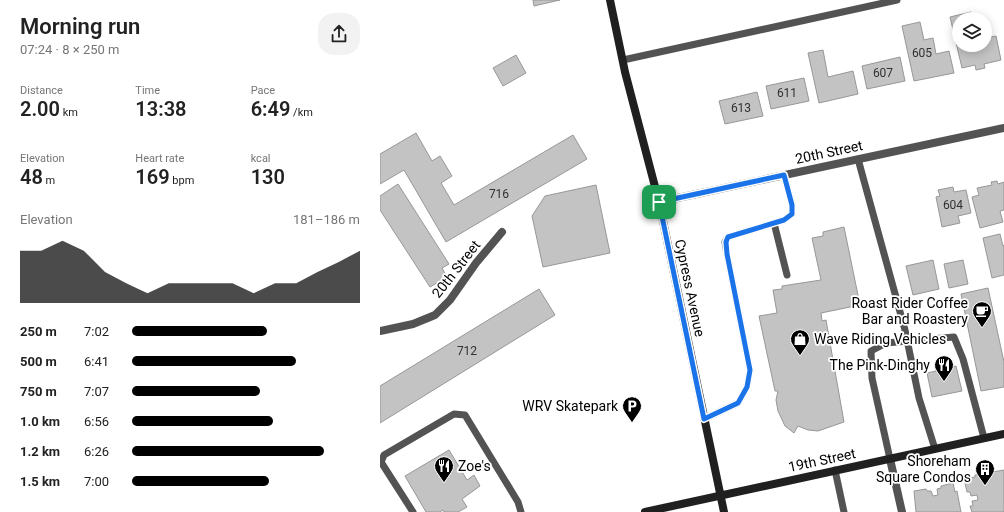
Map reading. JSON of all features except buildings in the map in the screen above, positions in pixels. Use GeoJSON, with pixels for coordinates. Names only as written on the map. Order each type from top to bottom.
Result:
{"type":"FeatureCollection","features":[{"type":"Feature","properties":{"kind":"street","name":"Cypress Avenue"},"geometry":{"type":"LineString","coordinates":[[610,0],[623,60],[659,202],[724,512]]}},
{"type":"Feature","properties":{"kind":"street","name":"20th Street"},"geometry":{"type":"LineString","coordinates":[[659,202],[1004,128]]}},
{"type":"Feature","properties":{"kind":"street","name":"20th Street"},"geometry":{"type":"LineString","coordinates":[[380,331],[413,324],[435,315],[450,300],[476,263],[502,232]]}},
{"type":"Feature","properties":{"kind":"street","name":"19th Street"},"geometry":{"type":"LineString","coordinates":[[645,512],[1004,434]]}},
{"type":"Feature","properties":{"kind":"street"},"geometry":{"type":"LineString","coordinates":[[890,458],[902,512]]}},
{"type":"Feature","properties":{"kind":"lane"},"geometry":{"type":"LineString","coordinates":[[623,60],[897,0]]}},
{"type":"Feature","properties":{"kind":"lane"},"geometry":{"type":"LineString","coordinates":[[858,159],[907,341],[919,398],[935,449]]}},
{"type":"Feature","properties":{"kind":"lane"},"geometry":{"type":"LineString","coordinates":[[704,419],[738,403],[747,387],[750,370],[727,254],[726,242],[728,237],[784,220],[792,214],[792,205],[784,175]]}},
{"type":"Feature","properties":{"kind":"lane"},"geometry":{"type":"LineString","coordinates":[[774,223],[787,276]]}},
{"type":"Feature","properties":{"kind":"lane"},"geometry":{"type":"LineString","coordinates":[[890,458],[872,378],[871,351],[886,343],[954,337],[963,359],[984,438]]}},
{"type":"Feature","properties":{"kind":"lane"},"geometry":{"type":"LineString","coordinates":[[413,512],[381,462],[384,455],[454,414],[465,415],[518,502],[520,512]]}},
{"type":"Feature","properties":{"kind":"lane"},"geometry":{"type":"LineString","coordinates":[[835,470],[844,512]]}},
{"type":"Feature","properties":{"kind":"place","name":"Roast Rider Coffee Bar and Roastery"},"geometry":{"type":"Point","coordinates":[982,328]}},
{"type":"Feature","properties":{"kind":"place","name":"Wave Riding Vehicles"},"geometry":{"type":"Point","coordinates":[800,356]}},
{"type":"Feature","properties":{"kind":"place","name":"The Pink-Dinghy"},"geometry":{"type":"Point","coordinates":[944,382]}},
{"type":"Feature","properties":{"kind":"place","name":"WRV Skatepark"},"geometry":{"type":"Point","coordinates":[632,423]}},
{"type":"Feature","properties":{"kind":"place","name":"Zoe's"},"geometry":{"type":"Point","coordinates":[444,483]}},
{"type":"Feature","properties":{"kind":"place","name":"Shoreham Square Condos"},"geometry":{"type":"Point","coordinates":[985,486]}},
{"type":"Feature","properties":{"kind":"route"},"geometry":{"type":"LineString","coordinates":[[784,175],[792,205],[792,214],[784,220],[728,237],[726,242],[727,254],[750,370],[747,387],[738,403],[704,419],[699,397],[659,202],[784,175]]}}]}
